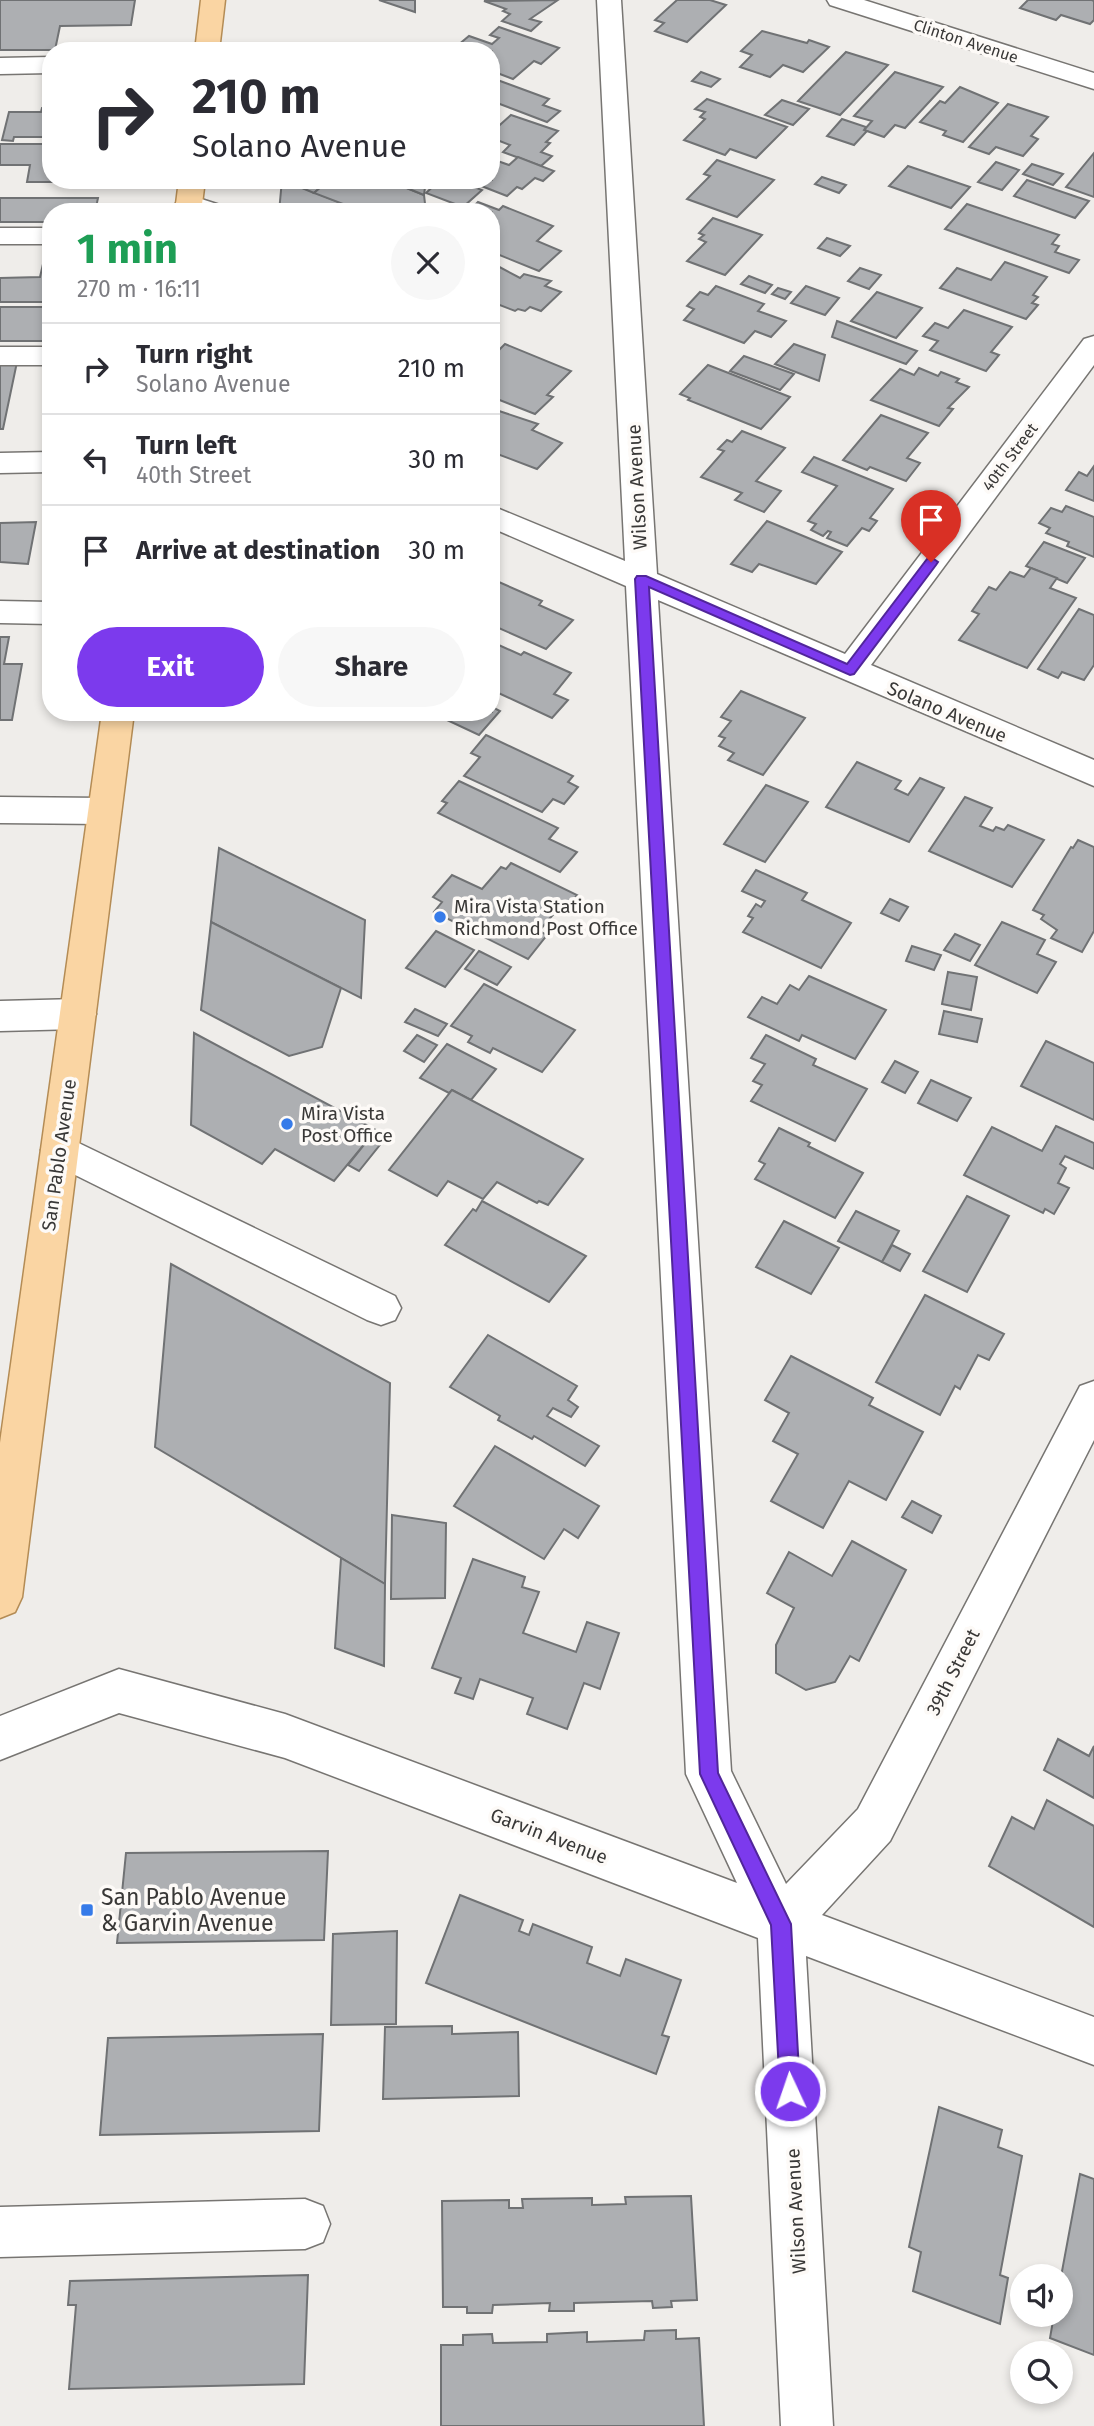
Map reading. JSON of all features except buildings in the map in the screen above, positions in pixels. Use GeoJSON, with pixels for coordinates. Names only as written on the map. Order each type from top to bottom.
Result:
{"type":"FeatureCollection","features":[{"type":"Feature","properties":{"kind":"main road"},"geometry":{"type":"LineString","coordinates":[[208,42],[213,0]]}},
{"type":"Feature","properties":{"kind":"main road","name":"San Pablo Avenue"},"geometry":{"type":"LineString","coordinates":[[1,1590],[117,721]]}},
{"type":"Feature","properties":{"kind":"street","name":"Wilson Avenue"},"geometry":{"type":"LineString","coordinates":[[609,0],[709,1774],[781,1924],[807,2426]]}},
{"type":"Feature","properties":{"kind":"street","name":"Clinton Avenue"},"geometry":{"type":"LineString","coordinates":[[839,0],[879,6],[1094,81]]}},
{"type":"Feature","properties":{"kind":"street"},"geometry":{"type":"LineString","coordinates":[[0,65],[42,65]]}},
{"type":"Feature","properties":{"kind":"street"},"geometry":{"type":"LineString","coordinates":[[0,236],[42,236]]}},
{"type":"Feature","properties":{"kind":"street","name":"40th Street"},"geometry":{"type":"LineString","coordinates":[[850,670],[1094,345]]}},
{"type":"Feature","properties":{"kind":"street"},"geometry":{"type":"LineString","coordinates":[[0,356],[42,356]]}},
{"type":"Feature","properties":{"kind":"street"},"geometry":{"type":"LineString","coordinates":[[0,463],[42,462]]}},
{"type":"Feature","properties":{"kind":"street","name":"Solano Avenue"},"geometry":{"type":"LineString","coordinates":[[500,519],[1094,774]]}},
{"type":"Feature","properties":{"kind":"street"},"geometry":{"type":"LineString","coordinates":[[0,612],[42,613]]}},
{"type":"Feature","properties":{"kind":"street"},"geometry":{"type":"LineString","coordinates":[[0,810],[104,811]]}},
{"type":"Feature","properties":{"kind":"street"},"geometry":{"type":"LineString","coordinates":[[0,1016],[78,1014]]}},
{"type":"Feature","properties":{"kind":"street"},"geometry":{"type":"LineString","coordinates":[[60,1150],[382,1308]]}},
{"type":"Feature","properties":{"kind":"street","name":"39th Street"},"geometry":{"type":"LineString","coordinates":[[781,1924],[874,1825],[1094,1399]]}},
{"type":"Feature","properties":{"kind":"street","name":"Garvin Avenue"},"geometry":{"type":"LineString","coordinates":[[0,1738],[119,1691],[285,1736],[1094,2041]]}},
{"type":"Feature","properties":{"kind":"street"},"geometry":{"type":"LineString","coordinates":[[0,2232],[305,2224]]}},
{"type":"Feature","properties":{"kind":"place","name":"Mira Vista Station Richmond Post Office"},"geometry":{"type":"Point","coordinates":[440,917]}},
{"type":"Feature","properties":{"kind":"place","name":"Mira Vista Post Office"},"geometry":{"type":"Point","coordinates":[287,1124]}},
{"type":"Feature","properties":{"kind":"place","name":"San Pablo Avenue & Garvin Avenue"},"geometry":{"type":"Point","coordinates":[87,1910]}},
{"type":"Feature","properties":{"kind":"route"},"geometry":{"type":"LineString","coordinates":[[790,2091],[781,1924],[709,1774],[642,579],[850,670],[931,562]]}}]}
